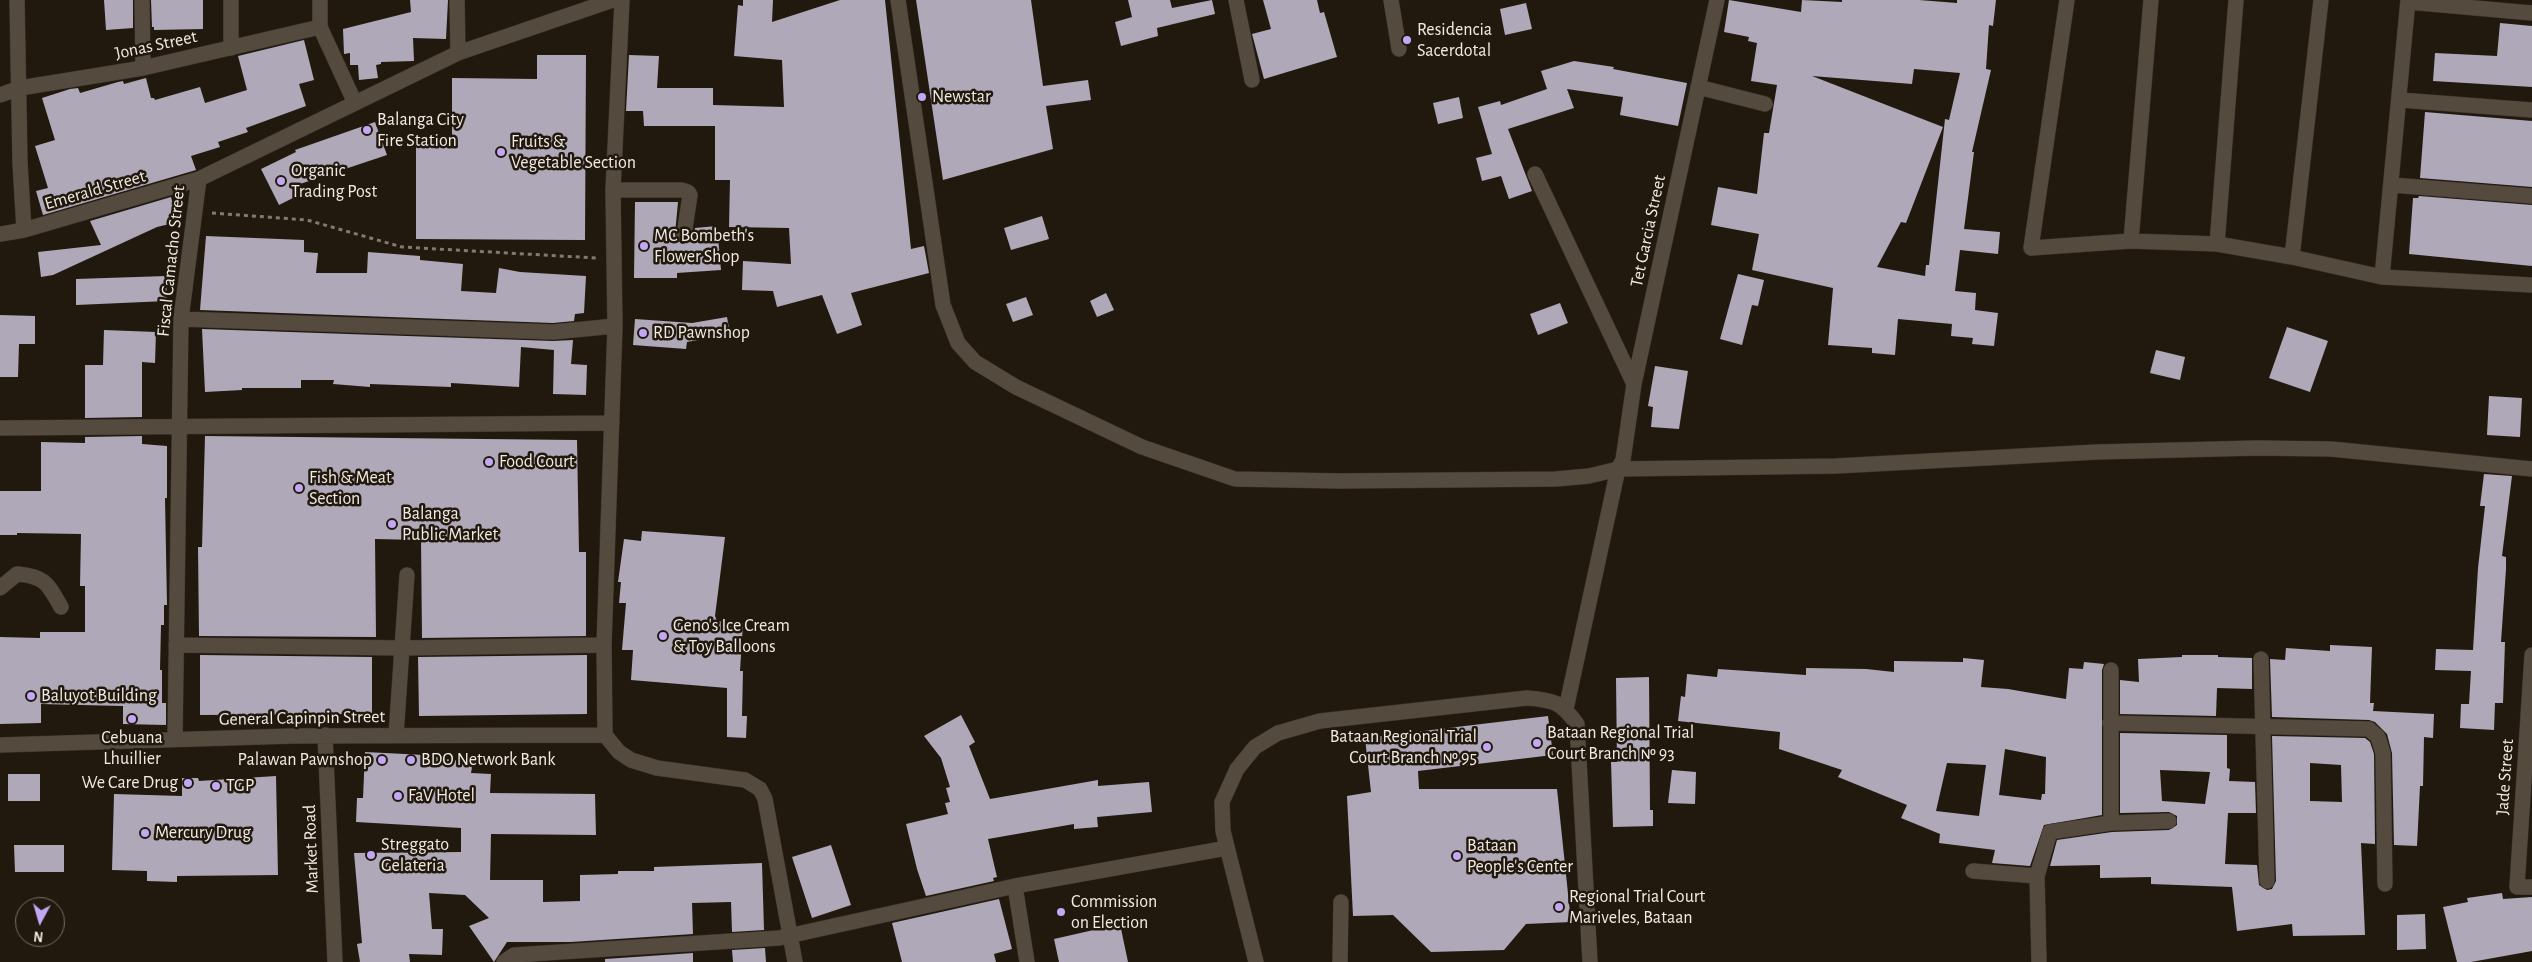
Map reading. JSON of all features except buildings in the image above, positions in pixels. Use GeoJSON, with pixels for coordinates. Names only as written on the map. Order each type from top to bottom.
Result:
{"type":"FeatureCollection","features":[{"type":"Feature","properties":{"kind":"street"},"geometry":{"type":"LineString","coordinates":[[17,0],[20,163],[24,230]]}},
{"type":"Feature","properties":{"kind":"street"},"geometry":{"type":"LineString","coordinates":[[142,0],[143,68]]}},
{"type":"Feature","properties":{"kind":"street"},"geometry":{"type":"LineString","coordinates":[[231,0],[231,48]]}},
{"type":"Feature","properties":{"kind":"street"},"geometry":{"type":"LineString","coordinates":[[320,0],[320,28],[355,103]]}},
{"type":"Feature","properties":{"kind":"street"},"geometry":{"type":"LineString","coordinates":[[457,0],[458,54]]}},
{"type":"Feature","properties":{"kind":"street","name":"Fiscal Camacho Street"},"geometry":{"type":"LineString","coordinates":[[175,738],[181,319],[199,179],[458,54],[613,0]]}},
{"type":"Feature","properties":{"kind":"street"},"geometry":{"type":"LineString","coordinates":[[622,0],[613,190],[615,326],[604,645],[605,735],[619,752],[631,760],[657,768],[745,780],[760,789],[765,799],[795,962]]}},
{"type":"Feature","properties":{"kind":"street"},"geometry":{"type":"LineString","coordinates":[[898,0],[943,305],[958,343],[975,362],[1016,387],[1142,447],[1235,479],[1340,481],[1556,478],[1589,476],[1618,469],[1836,466],[2097,452],[2257,448],[2331,448],[2532,469]]}},
{"type":"Feature","properties":{"kind":"street"},"geometry":{"type":"LineString","coordinates":[[1236,0],[1252,80]]}},
{"type":"Feature","properties":{"kind":"street"},"geometry":{"type":"LineString","coordinates":[[1391,0],[1400,49]]}},
{"type":"Feature","properties":{"kind":"street","name":"Tet Garcia Street"},"geometry":{"type":"LineString","coordinates":[[1566,709],[1618,469],[1623,460],[1634,384],[1717,0]]}},
{"type":"Feature","properties":{"kind":"street"},"geometry":{"type":"LineString","coordinates":[[2066,0],[2031,248],[2131,241],[2217,244],[2292,257],[2382,277],[2532,286]]}},
{"type":"Feature","properties":{"kind":"street"},"geometry":{"type":"LineString","coordinates":[[2131,241],[2151,0]]}},
{"type":"Feature","properties":{"kind":"street"},"geometry":{"type":"LineString","coordinates":[[2217,244],[2236,0]]}},
{"type":"Feature","properties":{"kind":"street"},"geometry":{"type":"LineString","coordinates":[[2292,257],[2320,0]]}},
{"type":"Feature","properties":{"kind":"street"},"geometry":{"type":"LineString","coordinates":[[2382,277],[2408,1],[2532,13]]}},
{"type":"Feature","properties":{"kind":"street","name":"Jonas Street"},"geometry":{"type":"LineString","coordinates":[[0,94],[20,88],[143,68],[320,28]]}},
{"type":"Feature","properties":{"kind":"street"},"geometry":{"type":"LineString","coordinates":[[1698,86],[1765,104]]}},
{"type":"Feature","properties":{"kind":"street"},"geometry":{"type":"LineString","coordinates":[[2400,100],[2532,110]]}},
{"type":"Feature","properties":{"kind":"street"},"geometry":{"type":"LineString","coordinates":[[1535,174],[1634,384]]}},
{"type":"Feature","properties":{"kind":"street","name":"Emerald Street"},"geometry":{"type":"LineString","coordinates":[[0,234],[24,230],[199,179]]}},
{"type":"Feature","properties":{"kind":"street"},"geometry":{"type":"LineString","coordinates":[[2392,185],[2532,196]]}},
{"type":"Feature","properties":{"kind":"street"},"geometry":{"type":"LineString","coordinates":[[613,190],[682,190],[688,192],[690,195],[684,235]]}},
{"type":"Feature","properties":{"kind":"street"},"geometry":{"type":"LineString","coordinates":[[181,319],[553,332],[615,326]]}},
{"type":"Feature","properties":{"kind":"street"},"geometry":{"type":"LineString","coordinates":[[0,428],[178,425],[612,423]]}},
{"type":"Feature","properties":{"kind":"street"},"geometry":{"type":"LineString","coordinates":[[0,588],[17,574],[40,578],[51,589],[61,607]]}},
{"type":"Feature","properties":{"kind":"street"},"geometry":{"type":"LineString","coordinates":[[396,735],[407,575]]}},
{"type":"Feature","properties":{"kind":"street"},"geometry":{"type":"LineString","coordinates":[[176,645],[402,648],[604,645]]}},
{"type":"Feature","properties":{"kind":"street","name":"Jade Street"},"geometry":{"type":"LineString","coordinates":[[2532,655],[2517,886],[2532,887]]}},
{"type":"Feature","properties":{"kind":"street"},"geometry":{"type":"LineString","coordinates":[[2261,659],[2267,881]]}},
{"type":"Feature","properties":{"kind":"street"},"geometry":{"type":"LineString","coordinates":[[2111,670],[2111,824]]}},
{"type":"Feature","properties":{"kind":"street"},"geometry":{"type":"LineString","coordinates":[[1256,962],[1223,831],[1222,802],[1236,769],[1255,747],[1278,733],[1320,721],[1527,698],[1552,700],[1566,709],[1577,724],[1590,962]]}},
{"type":"Feature","properties":{"kind":"street"},"geometry":{"type":"LineString","coordinates":[[2110,723],[2369,729],[2378,737],[2383,753],[2385,884]]}},
{"type":"Feature","properties":{"kind":"street","name":"General Capinpin Street"},"geometry":{"type":"LineString","coordinates":[[0,745],[175,738],[325,735],[605,735]]}},
{"type":"Feature","properties":{"kind":"street","name":"Market Road"},"geometry":{"type":"LineString","coordinates":[[325,735],[335,962]]}},
{"type":"Feature","properties":{"kind":"street"},"geometry":{"type":"LineString","coordinates":[[2039,962],[2037,876],[2050,832],[2111,824],[2169,820]]}},
{"type":"Feature","properties":{"kind":"street"},"geometry":{"type":"LineString","coordinates":[[504,962],[514,954],[779,938],[1015,886],[1227,848]]}},
{"type":"Feature","properties":{"kind":"street"},"geometry":{"type":"LineString","coordinates":[[1973,871],[2037,876]]}},
{"type":"Feature","properties":{"kind":"street"},"geometry":{"type":"LineString","coordinates":[[1015,886],[1027,962]]}},
{"type":"Feature","properties":{"kind":"street"},"geometry":{"type":"LineString","coordinates":[[1340,962],[1341,902]]}},
{"type":"Feature","properties":{"kind":"path"},"geometry":{"type":"LineString","coordinates":[[195,212],[248,214],[307,220],[402,247],[614,259]]}},
{"type":"Feature","properties":{"kind":"place","name":"Residencia Sacerdotal"},"geometry":{"type":"Point","coordinates":[1407,40]}},
{"type":"Feature","properties":{"kind":"place","name":"Newstar"},"geometry":{"type":"Point","coordinates":[922,97]}},
{"type":"Feature","properties":{"kind":"place","name":"Balanga City Fire Station"},"geometry":{"type":"Point","coordinates":[367,130]}},
{"type":"Feature","properties":{"kind":"place","name":"Fruits & Vegetable Section"},"geometry":{"type":"Point","coordinates":[501,152]}},
{"type":"Feature","properties":{"kind":"place","name":"Organic Trading Post"},"geometry":{"type":"Point","coordinates":[281,181]}},
{"type":"Feature","properties":{"kind":"place","name":"MC Bombeth's Flower Shop"},"geometry":{"type":"Point","coordinates":[644,246]}},
{"type":"Feature","properties":{"kind":"place","name":"RD Pawnshop"},"geometry":{"type":"Point","coordinates":[643,333]}},
{"type":"Feature","properties":{"kind":"place","name":"Food Court"},"geometry":{"type":"Point","coordinates":[489,462]}},
{"type":"Feature","properties":{"kind":"place","name":"Fish & Meat Section"},"geometry":{"type":"Point","coordinates":[299,488]}},
{"type":"Feature","properties":{"kind":"place","name":"Balanga Public Market"},"geometry":{"type":"Point","coordinates":[392,524]}},
{"type":"Feature","properties":{"kind":"place","name":"Geno's Ice Cream & Toy Balloons"},"geometry":{"type":"Point","coordinates":[663,636]}},
{"type":"Feature","properties":{"kind":"place","name":"Baluyot Building"},"geometry":{"type":"Point","coordinates":[31,696]}},
{"type":"Feature","properties":{"kind":"place","name":"Cebuana Lhuillier"},"geometry":{"type":"Point","coordinates":[132,719]}},
{"type":"Feature","properties":{"kind":"place","name":"Bataan Regional Trial Court Branch № 93"},"geometry":{"type":"Point","coordinates":[1537,743]}},
{"type":"Feature","properties":{"kind":"place","name":"Bataan Regional Trial Court Branch № 95"},"geometry":{"type":"Point","coordinates":[1487,747]}},
{"type":"Feature","properties":{"kind":"place","name":"Palawan Pawnshop"},"geometry":{"type":"Point","coordinates":[382,760]}},
{"type":"Feature","properties":{"kind":"place","name":"BDO Network Bank"},"geometry":{"type":"Point","coordinates":[411,760]}},
{"type":"Feature","properties":{"kind":"place","name":"We Care Drug"},"geometry":{"type":"Point","coordinates":[188,783]}},
{"type":"Feature","properties":{"kind":"place","name":"TGP"},"geometry":{"type":"Point","coordinates":[216,786]}},
{"type":"Feature","properties":{"kind":"place","name":"FaV Hotel"},"geometry":{"type":"Point","coordinates":[398,796]}},
{"type":"Feature","properties":{"kind":"place","name":"Mercury Drug"},"geometry":{"type":"Point","coordinates":[145,833]}},
{"type":"Feature","properties":{"kind":"place","name":"Streggato Gelateria"},"geometry":{"type":"Point","coordinates":[371,855]}},
{"type":"Feature","properties":{"kind":"place","name":"Bataan People's Center"},"geometry":{"type":"Point","coordinates":[1457,856]}},
{"type":"Feature","properties":{"kind":"place","name":"Regional Trial Court Mariveles, Bataan"},"geometry":{"type":"Point","coordinates":[1559,907]}},
{"type":"Feature","properties":{"kind":"place","name":"Commission on Election"},"geometry":{"type":"Point","coordinates":[1061,912]}}]}
